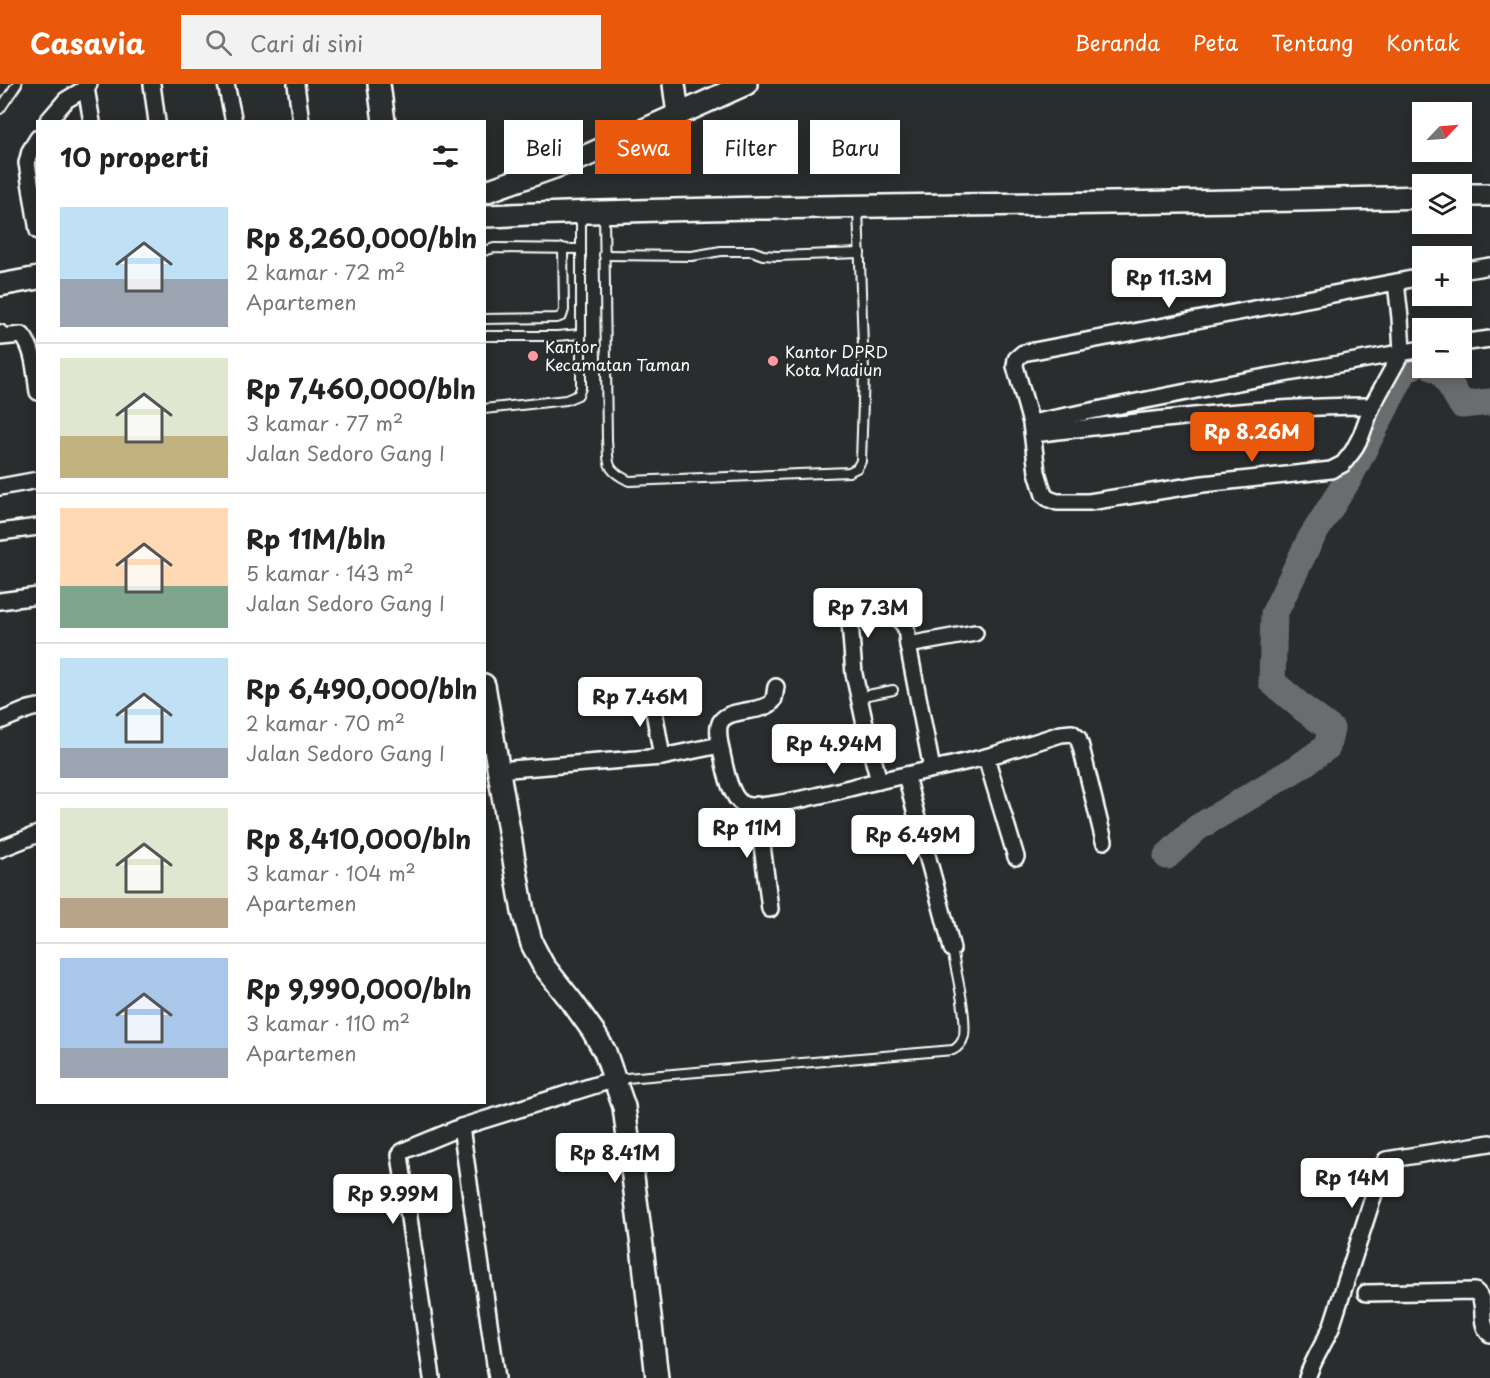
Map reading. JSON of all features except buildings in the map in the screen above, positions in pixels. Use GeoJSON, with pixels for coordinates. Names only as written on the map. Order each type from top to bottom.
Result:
{"type":"FeatureCollection","features":[{"type":"Feature","properties":{"kind":"street"},"geometry":{"type":"LineString","coordinates":[[152,84],[157,120]]}},
{"type":"Feature","properties":{"kind":"street"},"geometry":{"type":"LineString","coordinates":[[226,84],[234,120]]}},
{"type":"Feature","properties":{"kind":"street"},"geometry":{"type":"LineString","coordinates":[[296,84],[301,120]]}},
{"type":"Feature","properties":{"kind":"street"},"geometry":{"type":"LineString","coordinates":[[380,84],[384,120]]}},
{"type":"Feature","properties":{"kind":"street"},"geometry":{"type":"LineString","coordinates":[[674,84],[678,114]]}},
{"type":"Feature","properties":{"kind":"street"},"geometry":{"type":"LineString","coordinates":[[486,192],[586,156],[746,84]]}},
{"type":"Feature","properties":{"kind":"street"},"geometry":{"type":"LineString","coordinates":[[49,120],[66,100],[87,86],[92,120]]}},
{"type":"Feature","properties":{"kind":"street"},"geometry":{"type":"LineString","coordinates":[[36,141],[30,151],[27,164],[36,219]]}},
{"type":"Feature","properties":{"kind":"street"},"geometry":{"type":"LineString","coordinates":[[1472,195],[1490,195]]}},
{"type":"Feature","properties":{"kind":"street"},"geometry":{"type":"LineString","coordinates":[[486,216],[604,211],[1412,197]]}},
{"type":"Feature","properties":{"kind":"street"},"geometry":{"type":"LineString","coordinates":[[1472,269],[1490,266]]}},
{"type":"Feature","properties":{"kind":"street"},"geometry":{"type":"LineString","coordinates":[[0,285],[36,278]]}},
{"type":"Feature","properties":{"kind":"street"},"geometry":{"type":"LineString","coordinates":[[1396,282],[1402,351],[1372,406],[1361,436],[1343,464],[1331,470],[1203,484],[1089,502],[1057,502],[1044,495],[1037,472],[1032,429],[1015,366],[1016,359],[1023,353],[1396,282],[1412,280]]}},
{"type":"Feature","properties":{"kind":"street"},"geometry":{"type":"LineString","coordinates":[[0,336],[22,335],[27,340],[32,352],[36,379]]}},
{"type":"Feature","properties":{"kind":"street"},"geometry":{"type":"LineString","coordinates":[[1472,341],[1490,339]]}},
{"type":"Feature","properties":{"kind":"street"},"geometry":{"type":"LineString","coordinates":[[1032,429],[1412,350]]}},
{"type":"Feature","properties":{"kind":"street"},"geometry":{"type":"LineString","coordinates":[[1032,429],[1320,406],[1372,406]]}},
{"type":"Feature","properties":{"kind":"street"},"geometry":{"type":"LineString","coordinates":[[0,487],[36,480]]}},
{"type":"Feature","properties":{"kind":"street"},"geometry":{"type":"LineString","coordinates":[[0,532],[36,527]]}},
{"type":"Feature","properties":{"kind":"street"},"geometry":{"type":"LineString","coordinates":[[0,601],[36,596]]}},
{"type":"Feature","properties":{"kind":"street"},"geometry":{"type":"LineString","coordinates":[[879,781],[854,674],[850,622],[852,618],[861,613],[891,615],[900,620],[906,628],[932,769]]}},
{"type":"Feature","properties":{"kind":"street"},"geometry":{"type":"LineString","coordinates":[[908,645],[975,633]]}},
{"type":"Feature","properties":{"kind":"street"},"geometry":{"type":"LineString","coordinates":[[776,687],[771,703],[728,716],[722,719],[719,729],[720,746],[731,789],[744,805],[787,802],[986,757],[1061,734],[1072,733],[1076,735],[1081,747],[1104,841]]}},
{"type":"Feature","properties":{"kind":"street"},"geometry":{"type":"LineString","coordinates":[[651,694],[662,757]]}},
{"type":"Feature","properties":{"kind":"street"},"geometry":{"type":"LineString","coordinates":[[486,699],[523,912],[532,944],[543,964],[606,1052],[624,1107],[657,1378]]}},
{"type":"Feature","properties":{"kind":"street"},"geometry":{"type":"LineString","coordinates":[[0,721],[36,707]]}},
{"type":"Feature","properties":{"kind":"street"},"geometry":{"type":"LineString","coordinates":[[499,770],[662,757],[720,746]]}},
{"type":"Feature","properties":{"kind":"street"},"geometry":{"type":"LineString","coordinates":[[986,757],[1016,857]]}},
{"type":"Feature","properties":{"kind":"street"},"geometry":{"type":"LineString","coordinates":[[906,775],[952,950]]}},
{"type":"Feature","properties":{"kind":"street"},"geometry":{"type":"LineString","coordinates":[[757,805],[770,909]]}},
{"type":"Feature","properties":{"kind":"street"},"geometry":{"type":"LineString","coordinates":[[0,849],[36,835]]}},
{"type":"Feature","properties":{"kind":"street"},"geometry":{"type":"LineString","coordinates":[[432,1378],[400,1155],[408,1149],[461,1127],[615,1079]]}},
{"type":"Feature","properties":{"kind":"street"},"geometry":{"type":"LineString","coordinates":[[461,1127],[497,1378]]}},
{"type":"Feature","properties":{"kind":"street"},"geometry":{"type":"LineString","coordinates":[[1307,1378],[1314,1358],[1331,1328],[1386,1160],[1490,1143]]}},
{"type":"Feature","properties":{"kind":"street"},"geometry":{"type":"LineString","coordinates":[[1366,1293],[1474,1291],[1480,1295],[1482,1300],[1484,1326],[1490,1334]]}},
{"type":"Feature","properties":{"kind":"lane"},"geometry":{"type":"LineString","coordinates":[[0,109],[17,84]]}},
{"type":"Feature","properties":{"kind":"lane"},"geometry":{"type":"LineString","coordinates":[[604,211],[609,467],[629,481],[849,472],[857,468],[861,461],[864,372],[858,206]]}},
{"type":"Feature","properties":{"kind":"lane"},"geometry":{"type":"LineString","coordinates":[[486,409],[566,400],[578,395],[581,388],[581,212]]}},
{"type":"Feature","properties":{"kind":"lane"},"geometry":{"type":"LineString","coordinates":[[486,250],[494,248],[580,249]]}},
{"type":"Feature","properties":{"kind":"lane"},"geometry":{"type":"LineString","coordinates":[[486,319],[557,318],[562,316],[564,310],[563,248]]}},
{"type":"Feature","properties":{"kind":"lane"},"geometry":{"type":"LineString","coordinates":[[604,255],[692,256],[721,251],[752,251],[777,256],[860,253]]}},
{"type":"Feature","properties":{"kind":"lane"},"geometry":{"type":"LineString","coordinates":[[486,336],[580,334]]}},
{"type":"Feature","properties":{"kind":"lane"},"geometry":{"type":"LineString","coordinates":[[858,697],[893,690]]}},
{"type":"Feature","properties":{"kind":"lane"},"geometry":{"type":"LineString","coordinates":[[615,1079],[953,1050],[959,1047],[964,1024],[952,950]]}},
{"type":"Feature","properties":{"kind":"waterway"},"geometry":{"type":"LineString","coordinates":[[1167,856],[1197,828],[1299,767],[1327,747],[1331,729],[1272,682],[1274,614],[1310,540],[1349,478],[1404,371],[1412,366]]}},
{"type":"Feature","properties":{"kind":"waterway"},"geometry":{"type":"LineString","coordinates":[[1446,378],[1462,405],[1490,402]]}},
{"type":"Feature","properties":{"kind":"place","name":"Kantor Kecamatan Taman"},"geometry":{"type":"Point","coordinates":[533,356]}},
{"type":"Feature","properties":{"kind":"place","name":"Kantor DPRD Kota Madiun"},"geometry":{"type":"Point","coordinates":[773,361]}}]}
